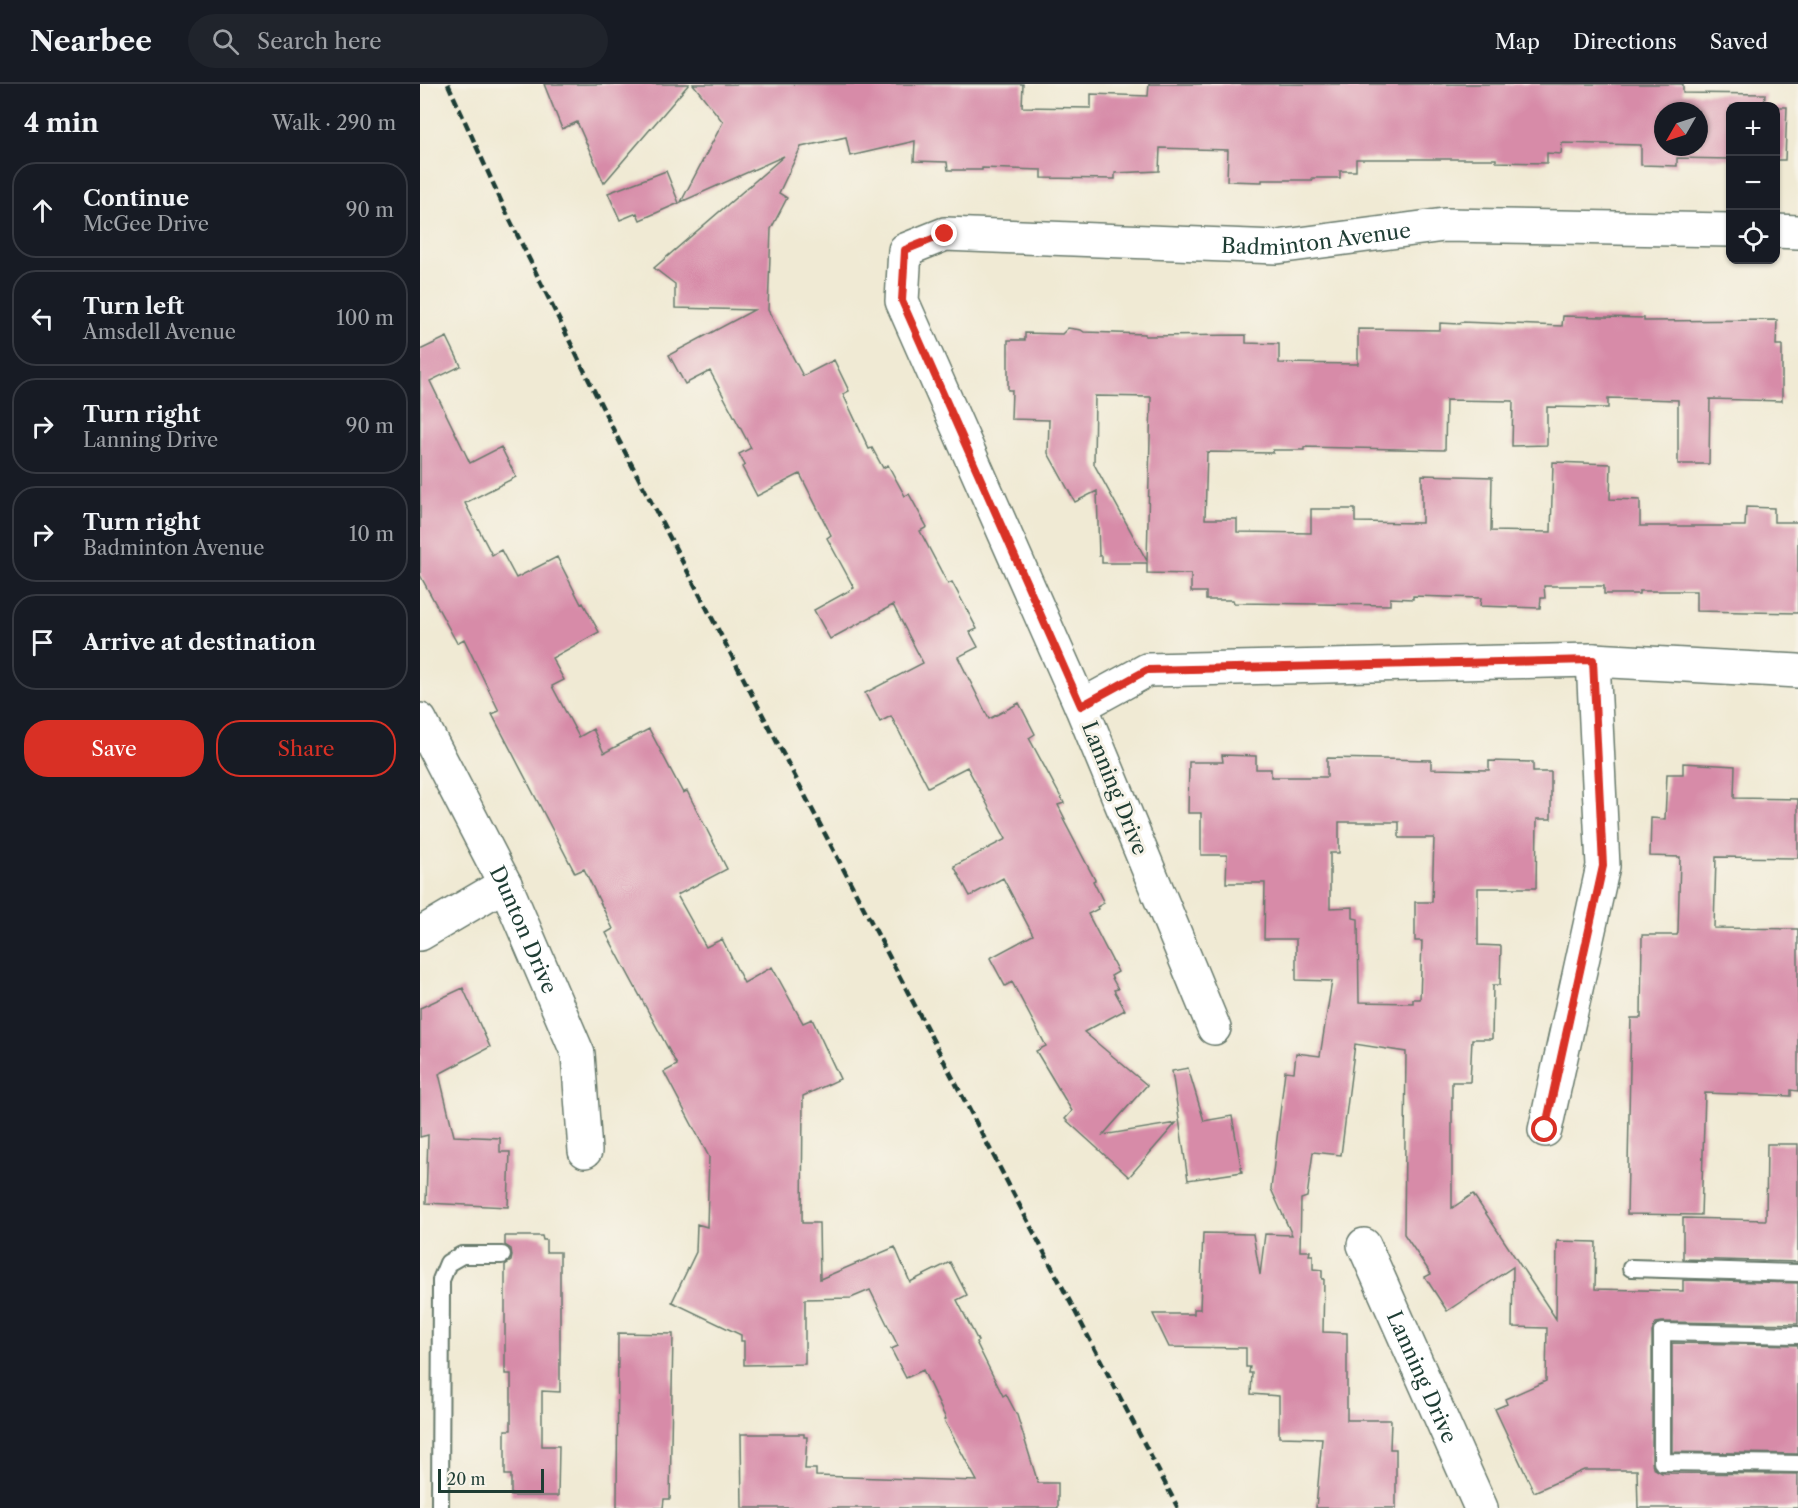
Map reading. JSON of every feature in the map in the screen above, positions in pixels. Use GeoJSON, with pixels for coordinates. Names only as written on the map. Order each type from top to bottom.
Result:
{"type":"FeatureCollection","features":[{"type":"Feature","properties":{"kind":"street","name":"Badminton Avenue"},"geometry":{"type":"LineString","coordinates":[[905,250],[945,234],[1277,247],[1444,225],[1726,230]]}},
{"type":"Feature","properties":{"kind":"street"},"geometry":{"type":"LineString","coordinates":[[1780,231],[1798,232]]}},
{"type":"Feature","properties":{"kind":"street","name":"Lanning Drive"},"geometry":{"type":"LineString","coordinates":[[905,250],[902,301],[1081,706],[1214,1028]]}},
{"type":"Feature","properties":{"kind":"street"},"geometry":{"type":"LineString","coordinates":[[1081,706],[1147,670],[1593,660],[1798,672]]}},
{"type":"Feature","properties":{"kind":"street"},"geometry":{"type":"LineString","coordinates":[[1545,1130],[1603,866],[1593,660]]}},
{"type":"Feature","properties":{"kind":"street","name":"Dunton Drive"},"geometry":{"type":"LineString","coordinates":[[420,720],[505,884],[578,1054],[585,1151]]}},
{"type":"Feature","properties":{"kind":"street"},"geometry":{"type":"LineString","coordinates":[[420,934],[505,884]]}},
{"type":"Feature","properties":{"kind":"street","name":"Lanning Drive"},"geometry":{"type":"LineString","coordinates":[[1364,1245],[1482,1508]]}},
{"type":"Feature","properties":{"kind":"lane"},"geometry":{"type":"LineString","coordinates":[[440,1508],[441,1280],[448,1263],[462,1255],[502,1255]]}},
{"type":"Feature","properties":{"kind":"lane"},"geometry":{"type":"LineString","coordinates":[[1631,1268],[1798,1273]]}},
{"type":"Feature","properties":{"kind":"lane"},"geometry":{"type":"LineString","coordinates":[[1798,1335],[1662,1332],[1662,1462],[1798,1464]]}},
{"type":"Feature","properties":{"kind":"building"},"geometry":{"type":"Polygon","coordinates":[[[544,84],[689,84],[604,183],[577,122],[562,129],[544,84]]]}},
{"type":"Feature","properties":{"kind":"building"},"geometry":{"type":"Polygon","coordinates":[[[693,84],[1023,84],[1022,107],[1091,108],[1091,94],[1148,96],[1149,84],[1683,84],[1683,93],[1765,94],[1764,102],[1726,102],[1726,159],[1677,158],[1677,166],[1641,165],[1641,145],[1562,143],[1561,154],[1547,153],[1547,163],[1496,162],[1496,159],[1356,159],[1356,171],[1340,171],[1340,178],[1262,180],[1262,182],[1227,181],[1228,150],[1160,148],[1159,171],[1115,173],[1115,179],[1042,178],[1042,170],[982,168],[982,170],[948,170],[947,162],[914,161],[915,141],[850,156],[846,137],[801,147],[779,193],[787,198],[771,229],[768,310],[803,376],[834,360],[849,391],[843,394],[869,449],[872,448],[883,468],[888,465],[905,496],[909,494],[927,527],[920,531],[948,584],[952,582],[977,629],[970,632],[978,647],[958,657],[989,719],[1019,703],[1035,734],[1029,738],[1064,803],[1058,805],[1065,819],[1063,819],[1095,880],[1093,881],[1104,903],[1088,914],[1118,972],[1111,976],[1118,989],[1114,990],[1125,1010],[1084,1032],[1147,1085],[1103,1135],[1176,1123],[1129,1177],[1065,1119],[1072,1111],[1036,1051],[1046,1046],[1012,982],[1005,986],[990,958],[1033,935],[1003,878],[970,896],[954,866],[1006,839],[967,767],[928,787],[891,716],[880,722],[865,693],[923,663],[893,605],[830,639],[814,610],[854,588],[827,538],[831,535],[800,474],[757,496],[742,467],[745,465],[739,454],[751,448],[710,371],[685,384],[669,355],[754,310],[675,308],[675,284],[654,268],[784,156],[681,202],[723,122],[693,84]]]}},
{"type":"Feature","properties":{"kind":"building"},"geometry":{"type":"Polygon","coordinates":[[[1780,107],[1787,107],[1785,160],[1780,160],[1780,107]]]}},
{"type":"Feature","properties":{"kind":"building"},"geometry":{"type":"Polygon","coordinates":[[[666,171],[679,203],[640,220],[637,213],[620,220],[608,193],[666,171]]]}},
{"type":"Feature","properties":{"kind":"building"},"geometry":{"type":"Polygon","coordinates":[[[1563,316],[1644,318],[1644,321],[1777,320],[1776,345],[1782,345],[1782,401],[1710,399],[1709,464],[1678,464],[1678,400],[1608,398],[1608,408],[1547,407],[1547,445],[1512,446],[1513,401],[1446,400],[1445,450],[1304,447],[1304,450],[1273,450],[1273,453],[1207,452],[1205,519],[1237,519],[1237,532],[1311,533],[1311,509],[1355,509],[1355,522],[1422,523],[1422,475],[1492,477],[1491,531],[1551,532],[1553,462],[1611,464],[1610,499],[1640,500],[1640,526],[1745,526],[1746,507],[1774,508],[1774,522],[1798,522],[1798,613],[1696,611],[1696,591],[1639,591],[1639,594],[1604,594],[1604,586],[1544,586],[1545,598],[1541,598],[1540,608],[1480,606],[1481,598],[1413,596],[1413,599],[1390,598],[1390,605],[1234,603],[1233,600],[1206,600],[1206,592],[1191,592],[1191,574],[1147,573],[1147,563],[1102,563],[1102,556],[1099,556],[1097,491],[1075,502],[1048,453],[1049,420],[1011,419],[1012,390],[1008,390],[1008,340],[1025,340],[1025,333],[1062,334],[1068,328],[1084,332],[1145,334],[1145,336],[1246,335],[1246,343],[1279,344],[1279,363],[1358,364],[1358,329],[1440,330],[1440,323],[1460,324],[1461,322],[1562,326],[1563,316]],[[1095,396],[1094,464],[1147,561],[1151,397],[1095,396]]]}},
{"type":"Feature","properties":{"kind":"building"},"geometry":{"type":"Polygon","coordinates":[[[447,337],[461,366],[430,381],[470,463],[501,447],[516,477],[465,503],[492,555],[501,550],[516,578],[557,557],[581,604],[583,603],[599,632],[552,658],[564,680],[552,686],[579,737],[593,729],[604,753],[649,729],[683,793],[687,791],[727,869],[677,895],[706,947],[722,939],[744,983],[772,967],[803,1023],[812,1019],[840,1079],[803,1096],[802,1223],[819,1223],[820,1279],[895,1247],[910,1282],[950,1262],[967,1295],[957,1300],[1003,1396],[1006,1394],[1017,1415],[1038,1483],[1058,1483],[1058,1508],[742,1508],[741,1434],[804,1434],[804,1437],[807,1437],[805,1469],[816,1469],[816,1476],[977,1481],[944,1420],[946,1419],[923,1370],[906,1378],[891,1349],[898,1346],[870,1290],[851,1298],[805,1299],[805,1364],[744,1365],[744,1341],[741,1341],[741,1335],[672,1302],[696,1252],[697,1224],[707,1227],[709,1157],[664,1072],[677,1065],[606,933],[613,929],[584,869],[575,873],[492,714],[499,711],[464,639],[457,643],[420,575],[420,350],[447,337]]]}},
{"type":"Feature","properties":{"kind":"building"},"geometry":{"type":"Polygon","coordinates":[[[1222,755],[1256,756],[1256,769],[1271,769],[1271,777],[1327,777],[1327,758],[1431,760],[1431,769],[1489,770],[1489,761],[1533,762],[1533,772],[1551,772],[1551,819],[1537,819],[1536,888],[1478,888],[1478,945],[1501,946],[1500,985],[1493,985],[1492,1039],[1472,1039],[1470,1082],[1452,1082],[1452,1208],[1473,1194],[1556,1319],[1557,1241],[1596,1242],[1595,1289],[1683,1291],[1683,1280],[1798,1283],[1798,1324],[1656,1323],[1652,1332],[1652,1462],[1653,1468],[1662,1473],[1798,1474],[1798,1508],[1638,1508],[1637,1470],[1584,1470],[1534,1492],[1495,1409],[1507,1404],[1505,1399],[1546,1381],[1547,1328],[1512,1327],[1513,1267],[1447,1311],[1425,1277],[1431,1274],[1404,1234],[1406,1052],[1355,1044],[1341,1155],[1313,1152],[1307,1197],[1301,1199],[1300,1251],[1310,1251],[1309,1255],[1313,1255],[1313,1269],[1322,1270],[1322,1279],[1324,1279],[1323,1332],[1347,1333],[1347,1420],[1391,1420],[1390,1449],[1396,1449],[1396,1508],[1316,1508],[1322,1438],[1279,1437],[1279,1396],[1251,1394],[1252,1373],[1249,1373],[1250,1367],[1246,1367],[1246,1348],[1169,1347],[1153,1314],[1194,1314],[1194,1309],[1200,1309],[1203,1233],[1253,1234],[1260,1275],[1265,1234],[1292,1235],[1271,1189],[1285,1071],[1294,1072],[1296,1053],[1320,1056],[1332,981],[1296,980],[1296,939],[1264,939],[1265,883],[1226,883],[1227,855],[1201,855],[1201,813],[1188,813],[1189,762],[1223,762],[1222,755]],[[1339,822],[1339,853],[1330,853],[1330,908],[1353,907],[1353,918],[1358,919],[1359,1002],[1413,1003],[1413,999],[1420,999],[1422,941],[1415,941],[1415,902],[1432,902],[1434,838],[1399,838],[1399,822],[1339,822]]]}},
{"type":"Feature","properties":{"kind":"building"},"geometry":{"type":"Polygon","coordinates":[[[1683,763],[1735,766],[1734,798],[1798,799],[1798,858],[1716,857],[1714,928],[1798,929],[1798,1091],[1791,1090],[1791,1096],[1705,1093],[1701,1215],[1627,1214],[1631,1018],[1641,1018],[1642,935],[1677,935],[1678,932],[1680,857],[1650,856],[1651,818],[1665,819],[1667,774],[1683,774],[1683,763]]]}},
{"type":"Feature","properties":{"kind":"building"},"geometry":{"type":"Polygon","coordinates":[[[463,988],[490,1047],[439,1074],[454,1136],[500,1138],[500,1152],[510,1152],[508,1207],[426,1203],[428,1135],[420,1137],[420,1008],[463,988]]]}},
{"type":"Feature","properties":{"kind":"building"},"geometry":{"type":"Polygon","coordinates":[[[1188,1068],[1204,1121],[1232,1116],[1242,1172],[1188,1180],[1172,1071],[1188,1068]]]}},
{"type":"Feature","properties":{"kind":"building"},"geometry":{"type":"Polygon","coordinates":[[[1767,1144],[1798,1144],[1798,1262],[1683,1259],[1683,1218],[1766,1220],[1767,1144]]]}},
{"type":"Feature","properties":{"kind":"building"},"geometry":{"type":"Polygon","coordinates":[[[505,1236],[542,1236],[543,1240],[546,1240],[546,1252],[560,1252],[560,1392],[542,1391],[542,1446],[559,1446],[558,1496],[511,1496],[511,1475],[505,1475],[505,1430],[511,1430],[511,1374],[505,1374],[505,1265],[511,1261],[512,1256],[511,1249],[505,1245],[505,1236]]]}},
{"type":"Feature","properties":{"kind":"building"},"geometry":{"type":"Polygon","coordinates":[[[618,1333],[673,1334],[670,1499],[664,1499],[663,1508],[617,1508],[618,1333]]]}},
{"type":"Feature","properties":{"kind":"building"},"geometry":{"type":"Polygon","coordinates":[[[1672,1343],[1798,1345],[1798,1454],[1672,1452],[1672,1343]]]}},
{"type":"Feature","properties":{"kind":"railway"},"geometry":{"type":"LineString","coordinates":[[448,84],[507,214],[614,431],[1178,1508]]}},
{"type":"Feature","properties":{"kind":"route"},"geometry":{"type":"LineString","coordinates":[[945,234],[905,250],[902,301],[1081,706],[1147,670],[1593,660],[1603,866],[1545,1130]]}}]}
